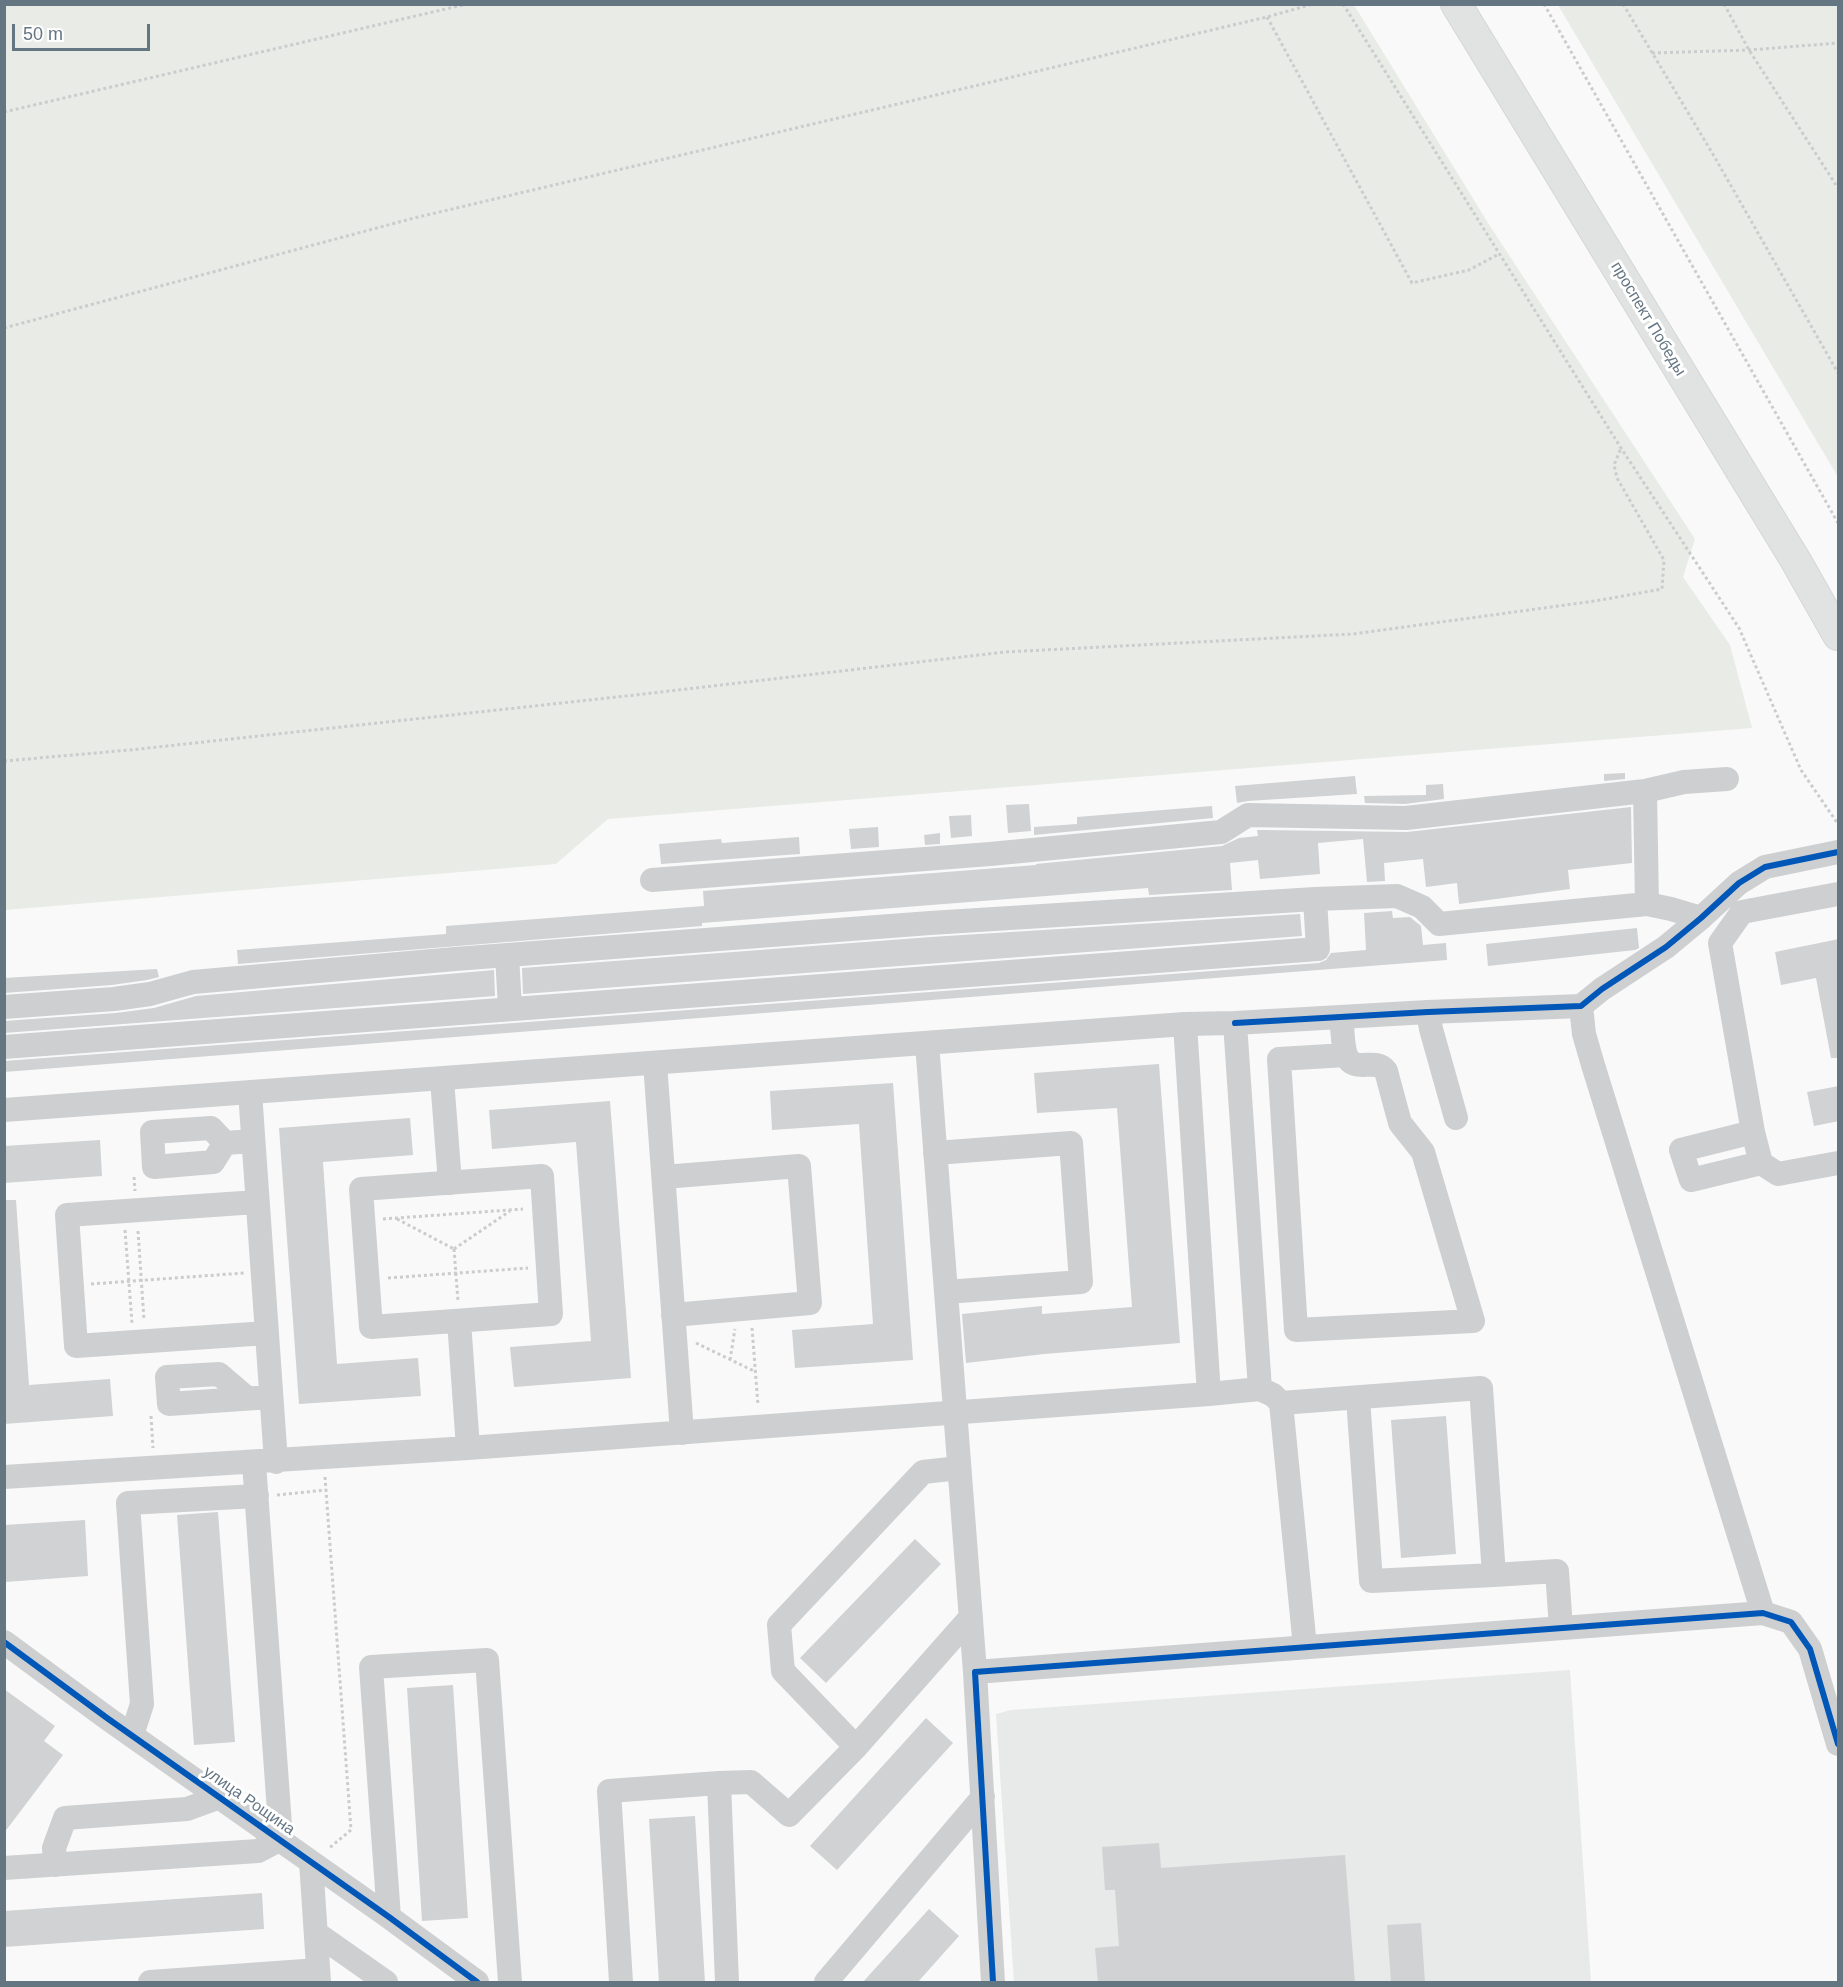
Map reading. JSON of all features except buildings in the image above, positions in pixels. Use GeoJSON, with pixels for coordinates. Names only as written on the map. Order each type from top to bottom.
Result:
{"type":"FeatureCollection","features":[{"type":"Feature","properties":{"kind":"main road","name":"проспект Победы"},"geometry":{"type":"LineString","coordinates":[[1456,4],[1839,635]]}},
{"type":"Feature","properties":{"kind":"street"},"geometry":{"type":"LineString","coordinates":[[652,880],[990,854],[1221,832],[1248,815],[1406,818],[1645,791],[1684,782],[1727,779]]}},
{"type":"Feature","properties":{"kind":"street"},"geometry":{"type":"LineString","coordinates":[[1645,791],[1647,904]]}},
{"type":"Feature","properties":{"kind":"street"},"geometry":{"type":"LineString","coordinates":[[4,1110],[1185,1024],[1581,1006],[1602,989],[1666,947],[1739,883],[1765,867],[1837,859]]}},
{"type":"Feature","properties":{"kind":"street"},"geometry":{"type":"LineString","coordinates":[[1839,894],[1742,912],[1720,943],[1753,1132],[1761,1163],[1778,1174],[1839,1163]]}},
{"type":"Feature","properties":{"kind":"street"},"geometry":{"type":"LineString","coordinates":[[4,1007],[114,999],[150,994],[193,982],[507,955],[930,923],[1315,899],[1397,896],[1422,907],[1439,924],[1647,904],[1701,918]]}},
{"type":"Feature","properties":{"kind":"street"},"geometry":{"type":"LineString","coordinates":[[4,1047],[1318,949],[1315,899]]}},
{"type":"Feature","properties":{"kind":"street"},"geometry":{"type":"LineString","coordinates":[[507,955],[510,1008]]}},
{"type":"Feature","properties":{"kind":"street"},"geometry":{"type":"LineString","coordinates":[[1581,1006],[1584,1034],[1593,1065],[1763,1613]]}},
{"type":"Feature","properties":{"kind":"street"},"geometry":{"type":"LineString","coordinates":[[1428,1012],[1456,1118]]}},
{"type":"Feature","properties":{"kind":"street"},"geometry":{"type":"LineString","coordinates":[[1341,1017],[1346,1055],[1358,1066],[1378,1064],[1383,1066],[1400,1123],[1423,1152],[1473,1321],[1296,1330],[1279,1059],[1346,1055]]}},
{"type":"Feature","properties":{"kind":"street"},"geometry":{"type":"LineString","coordinates":[[1235,1023],[1260,1389]]}},
{"type":"Feature","properties":{"kind":"street"},"geometry":{"type":"LineString","coordinates":[[1185,1024],[1209,1395]]}},
{"type":"Feature","properties":{"kind":"street"},"geometry":{"type":"LineString","coordinates":[[927,1043],[975,1672],[991,1980]]}},
{"type":"Feature","properties":{"kind":"street"},"geometry":{"type":"LineString","coordinates":[[656,1063],[682,1433]]}},
{"type":"Feature","properties":{"kind":"street"},"geometry":{"type":"LineString","coordinates":[[442,1079],[450,1183]]}},
{"type":"Feature","properties":{"kind":"street"},"geometry":{"type":"LineString","coordinates":[[4,1868],[258,1851],[281,1839],[257,1496],[265,1462],[259,1398],[267,1333],[250,1092]]}},
{"type":"Feature","properties":{"kind":"street"},"geometry":{"type":"LineString","coordinates":[[1753,1132],[1681,1150],[1691,1180],[1761,1163]]}},
{"type":"Feature","properties":{"kind":"street"},"geometry":{"type":"LineString","coordinates":[[225,1143],[253,1142]]}},
{"type":"Feature","properties":{"kind":"street"},"geometry":{"type":"LineString","coordinates":[[935,1153],[1071,1143],[1072,1155],[1081,1282],[946,1292]]}},
{"type":"Feature","properties":{"kind":"street"},"geometry":{"type":"LineString","coordinates":[[664,1177],[799,1166],[810,1303],[744,1309],[674,1324]]}},
{"type":"Feature","properties":{"kind":"street"},"geometry":{"type":"LineString","coordinates":[[542,1176],[544,1208],[551,1314],[371,1327],[362,1189],[542,1176]]}},
{"type":"Feature","properties":{"kind":"street"},"geometry":{"type":"LineString","coordinates":[[257,1202],[67,1215],[76,1346],[267,1333]]}},
{"type":"Feature","properties":{"kind":"street"},"geometry":{"type":"LineString","coordinates":[[459,1321],[468,1448]]}},
{"type":"Feature","properties":{"kind":"street"},"geometry":{"type":"LineString","coordinates":[[1281,1403],[1481,1388],[1494,1575]]}},
{"type":"Feature","properties":{"kind":"street"},"geometry":{"type":"LineString","coordinates":[[4,1477],[468,1448],[1209,1395],[1260,1389],[1273,1395],[1281,1403],[1305,1647]]}},
{"type":"Feature","properties":{"kind":"street"},"geometry":{"type":"LineString","coordinates":[[1358,1398],[1371,1581],[1557,1571],[1561,1628]]}},
{"type":"Feature","properties":{"kind":"street"},"geometry":{"type":"LineString","coordinates":[[856,1747],[783,1671],[779,1625],[923,1472],[959,1468]]}},
{"type":"Feature","properties":{"kind":"street"},"geometry":{"type":"LineString","coordinates":[[132,1735],[142,1704],[128,1503],[257,1496]]}},
{"type":"Feature","properties":{"kind":"street"},"geometry":{"type":"LineString","coordinates":[[975,1672],[1763,1613],[1791,1622],[1810,1649],[1839,1744]]}},
{"type":"Feature","properties":{"kind":"street"},"geometry":{"type":"LineString","coordinates":[[621,1983],[609,1791],[751,1782],[789,1815],[856,1747],[971,1617]]}},
{"type":"Feature","properties":{"kind":"street","name":"улица Рощина"},"geometry":{"type":"LineString","coordinates":[[4,1642],[281,1839],[477,1983]]}},
{"type":"Feature","properties":{"kind":"street"},"geometry":{"type":"LineString","coordinates":[[389,1917],[371,1667],[488,1660],[510,1983]]}},
{"type":"Feature","properties":{"kind":"street"},"geometry":{"type":"LineString","coordinates":[[719,1784],[727,1983]]}},
{"type":"Feature","properties":{"kind":"street"},"geometry":{"type":"LineString","coordinates":[[55,1865],[54,1848],[65,1818],[187,1809],[220,1797]]}},
{"type":"Feature","properties":{"kind":"street"},"geometry":{"type":"LineString","coordinates":[[826,1983],[983,1797]]}},
{"type":"Feature","properties":{"kind":"street"},"geometry":{"type":"LineString","coordinates":[[150,1983],[319,1976],[311,1862]]}},
{"type":"Feature","properties":{"kind":"street"},"geometry":{"type":"LineString","coordinates":[[316,1933],[386,1983]]}},
{"type":"Feature","properties":{"kind":"path"},"geometry":{"type":"LineString","coordinates":[[4,112],[467,4]]}},
{"type":"Feature","properties":{"kind":"path"},"geometry":{"type":"LineString","coordinates":[[4,328],[414,218],[1267,17],[1312,4]]}},
{"type":"Feature","properties":{"kind":"path"},"geometry":{"type":"LineString","coordinates":[[1343,4],[1621,448],[1739,628],[1801,770],[1839,824]]}},
{"type":"Feature","properties":{"kind":"path"},"geometry":{"type":"LineString","coordinates":[[1544,4],[1839,523]]}},
{"type":"Feature","properties":{"kind":"path"},"geometry":{"type":"LineString","coordinates":[[1623,4],[1839,373]]}},
{"type":"Feature","properties":{"kind":"path"},"geometry":{"type":"LineString","coordinates":[[1724,4],[1749,50],[1839,188]]}},
{"type":"Feature","properties":{"kind":"path"},"geometry":{"type":"LineString","coordinates":[[1267,17],[1412,283],[1469,270],[1499,254]]}},
{"type":"Feature","properties":{"kind":"path"},"geometry":{"type":"LineString","coordinates":[[1652,53],[1749,50],[1839,42]]}},
{"type":"Feature","properties":{"kind":"path"},"geometry":{"type":"LineString","coordinates":[[4,760],[130,750],[1005,652],[1353,634],[1595,601],[1662,589],[1664,560],[1617,478],[1614,465],[1621,448]]}},
{"type":"Feature","properties":{"kind":"path"},"geometry":{"type":"LineString","coordinates":[[134,1167],[130,1211],[129,1281],[139,1342]]}},
{"type":"Feature","properties":{"kind":"path"},"geometry":{"type":"LineString","coordinates":[[364,1220],[544,1208]]}},
{"type":"Feature","properties":{"kind":"path"},"geometry":{"type":"LineString","coordinates":[[454,1249],[512,1210]]}},
{"type":"Feature","properties":{"kind":"path"},"geometry":{"type":"LineString","coordinates":[[130,1211],[142,1280],[139,1342]]}},
{"type":"Feature","properties":{"kind":"path"},"geometry":{"type":"LineString","coordinates":[[395,1218],[454,1249]]}},
{"type":"Feature","properties":{"kind":"path"},"geometry":{"type":"LineString","coordinates":[[454,1249],[459,1321]]}},
{"type":"Feature","properties":{"kind":"path"},"geometry":{"type":"LineString","coordinates":[[368,1279],[548,1267]]}},
{"type":"Feature","properties":{"kind":"path"},"geometry":{"type":"LineString","coordinates":[[72,1285],[262,1272]]}},
{"type":"Feature","properties":{"kind":"path"},"geometry":{"type":"LineString","coordinates":[[730,1360],[744,1309]]}},
{"type":"Feature","properties":{"kind":"path"},"geometry":{"type":"LineString","coordinates":[[744,1309],[756,1372],[760,1427]]}},
{"type":"Feature","properties":{"kind":"path"},"geometry":{"type":"LineString","coordinates":[[674,1324],[730,1360],[756,1372]]}},
{"type":"Feature","properties":{"kind":"path"},"geometry":{"type":"LineString","coordinates":[[150,1411],[154,1468]]}},
{"type":"Feature","properties":{"kind":"path"},"geometry":{"type":"LineString","coordinates":[[311,1862],[351,1830],[323,1458]]}},
{"type":"Feature","properties":{"kind":"path"},"geometry":{"type":"LineString","coordinates":[[257,1496],[326,1490]]}},
{"type":"Feature","properties":{"kind":"shaded area"},"geometry":{"type":"Polygon","coordinates":[[[5,4],[1354,5],[1488,223],[1695,539],[1683,577],[1730,645],[1752,728],[608,819],[556,864],[5,910],[5,4]]]}},
{"type":"Feature","properties":{"kind":"shaded area"},"geometry":{"type":"Polygon","coordinates":[[[1558,5],[1838,5],[1838,477],[1558,5]]]}},
{"type":"Feature","properties":{"kind":"shaded area"},"geometry":{"type":"Polygon","coordinates":[[[1570,1670],[1591,1982],[1014,1982],[996,1714],[1011,1710],[1570,1670]]]}},
{"type":"Feature","properties":{"kind":"cycle path"},"geometry":{"type":"LineString","coordinates":[[1235,1023],[1581,1006],[1602,989],[1666,947],[1739,883],[1765,867],[1838,852]]}},
{"type":"Feature","properties":{"kind":"cycle path"},"geometry":{"type":"LineString","coordinates":[[993,1982],[975,1672],[1763,1613],[1791,1622],[1810,1649],[1838,1744]]}},
{"type":"Feature","properties":{"kind":"cycle path"},"geometry":{"type":"LineString","coordinates":[[4,1642],[477,1982]]}}]}
